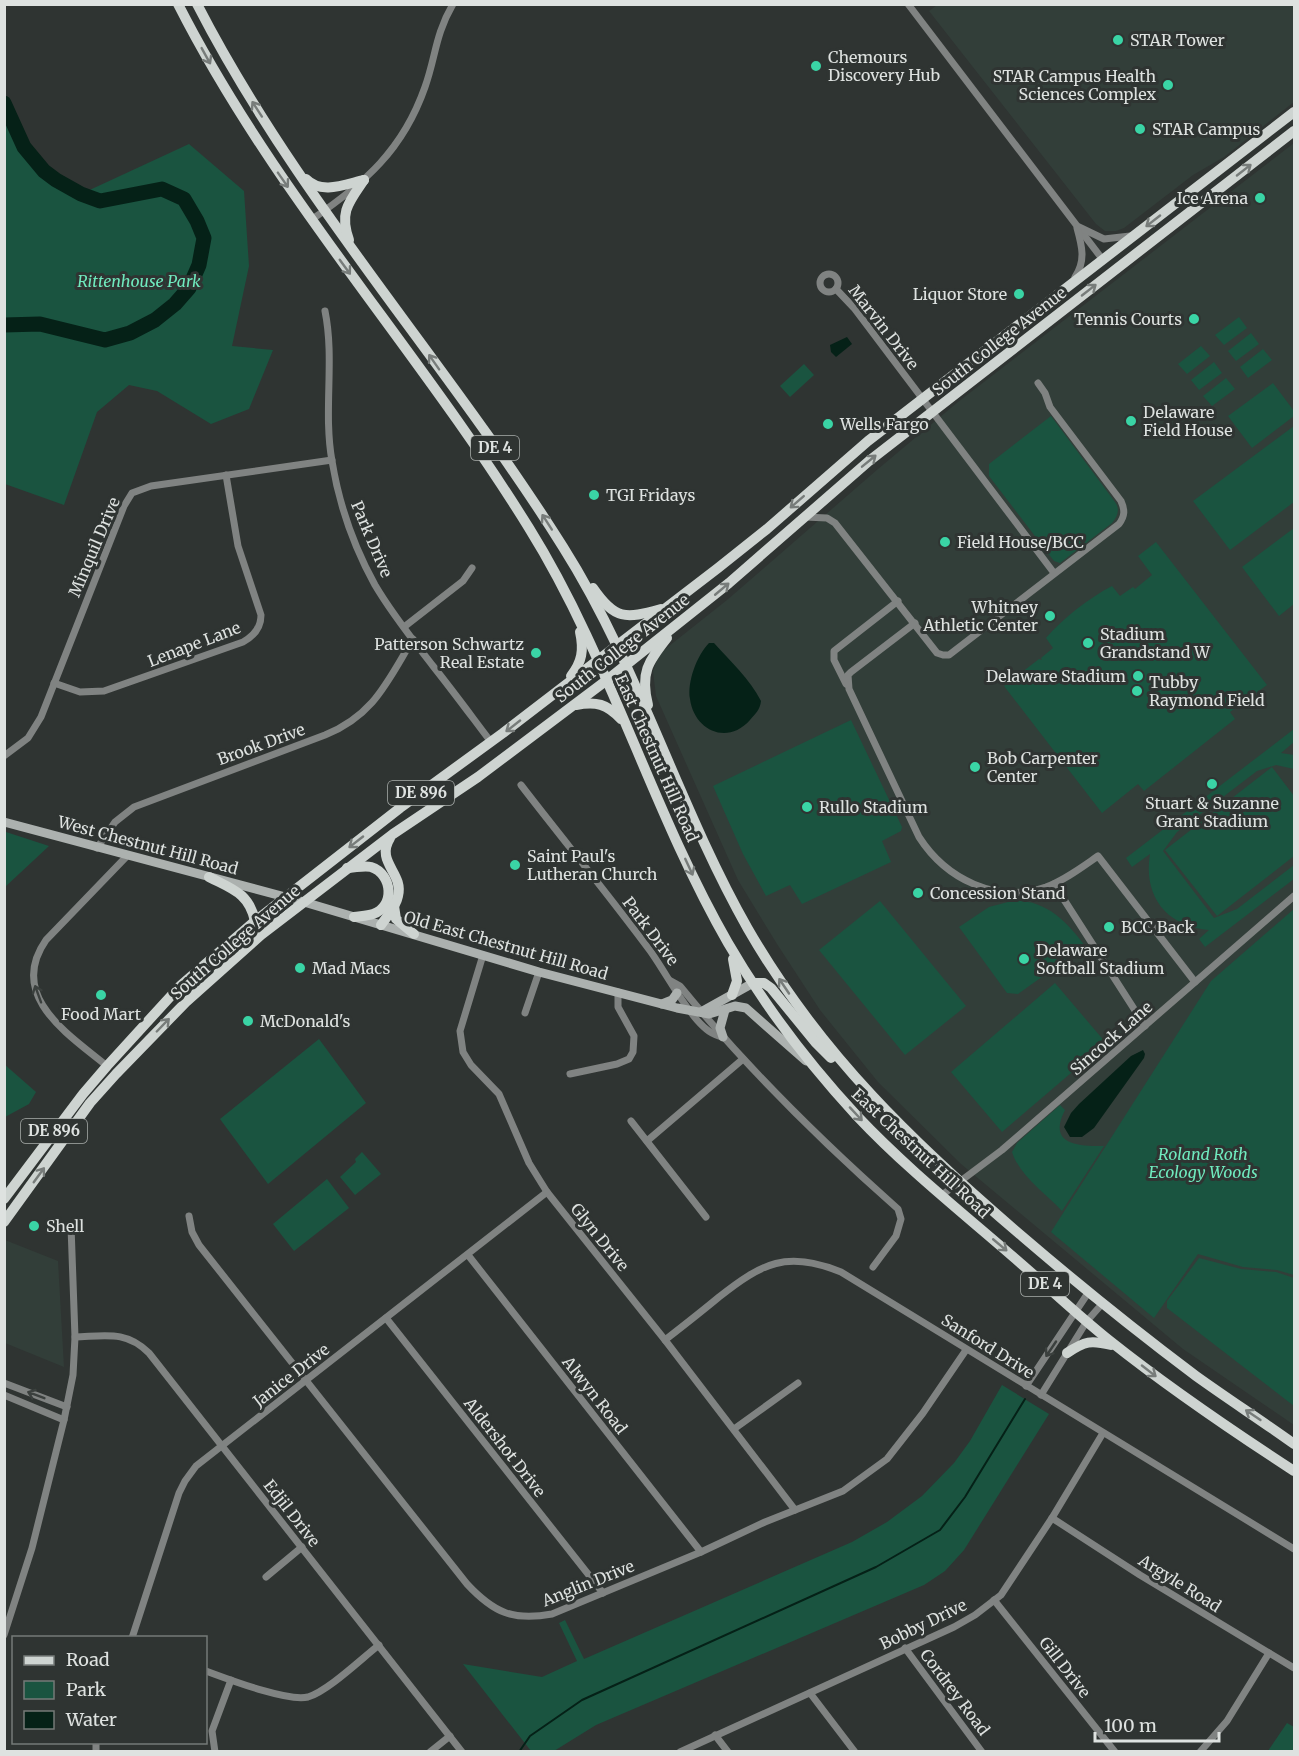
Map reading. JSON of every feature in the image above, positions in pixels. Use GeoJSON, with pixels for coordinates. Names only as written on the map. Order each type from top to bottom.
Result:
{"type":"FeatureCollection","features":[{"type":"Feature","properties":{"kind":"main road","name":"DE 4"},"geometry":{"type":"LineString","coordinates":[[178,4],[230,98],[311,220],[508,495],[549,561],[598,660]]}},
{"type":"Feature","properties":{"kind":"main road","name":"DE 4"},"geometry":{"type":"LineString","coordinates":[[197,4],[236,77],[288,158],[542,514],[567,553],[625,665]]}},
{"type":"Feature","properties":{"kind":"main road","name":"South College Avenue"},"geometry":{"type":"LineString","coordinates":[[4,1199],[82,1094],[106,1066],[180,986],[255,921],[400,808],[491,742],[754,540],[851,455],[1294,112]]}},
{"type":"Feature","properties":{"kind":"main road","name":"South College Avenue"},"geometry":{"type":"LineString","coordinates":[[4,1222],[90,1103],[211,979],[261,935],[393,834],[478,777],[607,680],[729,583],[869,460],[1294,131]]}},
{"type":"Feature","properties":{"kind":"main road"},"geometry":{"type":"LineString","coordinates":[[288,158],[310,183],[322,188],[364,180]]}},
{"type":"Feature","properties":{"kind":"main road"},"geometry":{"type":"LineString","coordinates":[[358,259],[348,237],[344,213],[364,180]]}},
{"type":"Feature","properties":{"kind":"main road"},"geometry":{"type":"LineString","coordinates":[[567,553],[604,604],[612,610],[637,616],[667,607]]}},
{"type":"Feature","properties":{"kind":"main road","name":"DE 896"},"geometry":{"type":"LineString","coordinates":[[559,690],[578,666],[582,656],[583,648],[576,613]]}},
{"type":"Feature","properties":{"kind":"main road"},"geometry":{"type":"LineString","coordinates":[[655,732],[645,691],[646,670],[651,658],[676,626]]}},
{"type":"Feature","properties":{"kind":"main road","name":"East Chestnut Hill Road"},"geometry":{"type":"LineString","coordinates":[[598,660],[687,863],[729,944],[753,983],[817,1071],[859,1119],[942,1195],[1118,1347],[1182,1397],[1294,1471]]}},
{"type":"Feature","properties":{"kind":"main road","name":"East Chestnut Hill Road"},"geometry":{"type":"LineString","coordinates":[[625,665],[721,878],[764,956],[808,1021],[872,1098],[959,1182],[1088,1293],[1199,1378],[1294,1443]]}},
{"type":"Feature","properties":{"kind":"main road"},"geometry":{"type":"LineString","coordinates":[[573,705],[588,702],[604,705],[625,723]]}},
{"type":"Feature","properties":{"kind":"main road"},"geometry":{"type":"LineString","coordinates":[[381,924],[399,895],[398,882],[385,856],[385,849],[393,834]]}},
{"type":"Feature","properties":{"kind":"main road"},"geometry":{"type":"LineString","coordinates":[[347,868],[372,867],[384,875],[389,889],[383,907],[375,914],[354,917]]}},
{"type":"Feature","properties":{"kind":"main road"},"geometry":{"type":"LineString","coordinates":[[209,877],[238,892],[246,899],[252,908],[255,921]]}},
{"type":"Feature","properties":{"kind":"main road"},"geometry":{"type":"LineString","coordinates":[[394,906],[396,919],[414,934]]}},
{"type":"Feature","properties":{"kind":"main road"},"geometry":{"type":"LineString","coordinates":[[729,944],[737,981],[732,995]]}},
{"type":"Feature","properties":{"kind":"main road"},"geometry":{"type":"LineString","coordinates":[[753,983],[764,983],[771,988],[816,1043],[872,1098]]}},
{"type":"Feature","properties":{"kind":"main road"},"geometry":{"type":"LineString","coordinates":[[1067,1353],[1091,1341],[1118,1347]]}},
{"type":"Feature","properties":{"kind":"street"},"geometry":{"type":"LineString","coordinates":[[311,220],[364,180],[389,154],[410,124],[426,83],[438,35],[453,4]]}},
{"type":"Feature","properties":{"kind":"street"},"geometry":{"type":"LineString","coordinates":[[919,4],[910,7],[1103,260]]}},
{"type":"Feature","properties":{"kind":"street"},"geometry":{"type":"LineString","coordinates":[[1077,225],[1104,239],[1135,235]]}},
{"type":"Feature","properties":{"kind":"street"},"geometry":{"type":"LineString","coordinates":[[1068,287],[1079,271],[1083,257],[1077,225]]}},
{"type":"Feature","properties":{"kind":"street","name":"Marvin Drive"},"geometry":{"type":"LineString","coordinates":[[837,289],[855,308],[1054,573]]}},
{"type":"Feature","properties":{"kind":"street","name":"Park Drive"},"geometry":{"type":"LineString","coordinates":[[325,311],[329,337],[329,433],[332,460],[343,507],[359,552],[381,595],[491,742]]}},
{"type":"Feature","properties":{"kind":"street"},"geometry":{"type":"LineString","coordinates":[[805,517],[827,518],[836,523],[937,652],[949,655],[1119,524],[1124,514],[1121,501],[1050,407],[1038,383]]}},
{"type":"Feature","properties":{"kind":"street","name":"Minquil Drive"},"geometry":{"type":"LineString","coordinates":[[4,756],[33,732],[41,717],[127,499],[132,493],[143,488],[332,460]]}},
{"type":"Feature","properties":{"kind":"street","name":"Lenape Lane"},"geometry":{"type":"LineString","coordinates":[[54,683],[81,692],[104,691],[243,642],[253,636],[259,627],[261,615],[238,546],[226,476]]}},
{"type":"Feature","properties":{"kind":"street"},"geometry":{"type":"LineString","coordinates":[[404,627],[463,581],[472,567]]}},
{"type":"Feature","properties":{"kind":"street"},"geometry":{"type":"LineString","coordinates":[[898,601],[834,651],[834,660],[919,837],[936,860],[962,880],[984,889],[1006,892],[1028,891],[1054,884],[1098,856],[1195,982]]}},
{"type":"Feature","properties":{"kind":"street"},"geometry":{"type":"LineString","coordinates":[[849,689],[848,675],[915,623]]}},
{"type":"Feature","properties":{"kind":"street","name":"Brook Drive"},"geometry":{"type":"LineString","coordinates":[[97,848],[115,822],[134,807],[325,735],[350,723],[364,713],[376,699],[412,639]]}},
{"type":"Feature","properties":{"kind":"street","name":"Park Drive"},"geometry":{"type":"LineString","coordinates":[[521,785],[671,981],[688,1010],[715,1036],[723,1037]]}},
{"type":"Feature","properties":{"kind":"street","name":"West Chestnut Hill Road"},"geometry":{"type":"LineString","coordinates":[[4,822],[304,902]]}},
{"type":"Feature","properties":{"kind":"street"},"geometry":{"type":"LineString","coordinates":[[106,1066],[54,1020],[43,1007],[35,988],[34,967],[39,949],[46,940],[126,856]]}},
{"type":"Feature","properties":{"kind":"street"},"geometry":{"type":"LineString","coordinates":[[1054,884],[1145,1026]]}},
{"type":"Feature","properties":{"kind":"street","name":"Sincock Lane"},"geometry":{"type":"LineString","coordinates":[[942,1195],[1002,1150],[1294,896]]}},
{"type":"Feature","properties":{"kind":"street","name":"Old East Chestnut Hill Road"},"geometry":{"type":"LineString","coordinates":[[304,902],[539,972],[662,1004],[709,1014],[735,1006],[751,1010],[784,1043],[817,1071]]}},
{"type":"Feature","properties":{"kind":"street","name":"Glyn Drive"},"geometry":{"type":"LineString","coordinates":[[483,955],[460,1031],[463,1052],[471,1065],[499,1094],[529,1163],[547,1192],[795,1510]]}},
{"type":"Feature","properties":{"kind":"street"},"geometry":{"type":"LineString","coordinates":[[525,1013],[539,972]]}},
{"type":"Feature","properties":{"kind":"street","name":"Park Drive"},"geometry":{"type":"LineString","coordinates":[[671,981],[680,986],[723,1037]]}},
{"type":"Feature","properties":{"kind":"street"},"geometry":{"type":"LineString","coordinates":[[701,1012],[753,983]]}},
{"type":"Feature","properties":{"kind":"street"},"geometry":{"type":"LineString","coordinates":[[570,1074],[617,1065],[629,1059],[633,1052],[634,1036],[618,1007],[618,992]]}},
{"type":"Feature","properties":{"kind":"street"},"geometry":{"type":"LineString","coordinates":[[662,1004],[672,1000],[677,993]]}},
{"type":"Feature","properties":{"kind":"street"},"geometry":{"type":"LineString","coordinates":[[726,1010],[720,1022],[723,1037],[818,1137],[898,1209],[902,1219],[896,1236],[873,1267]]}},
{"type":"Feature","properties":{"kind":"street"},"geometry":{"type":"LineString","coordinates":[[647,1141],[743,1059]]}},
{"type":"Feature","properties":{"kind":"street"},"geometry":{"type":"LineString","coordinates":[[631,1121],[706,1216]]}},
{"type":"Feature","properties":{"kind":"street","name":"Janice Drive"},"geometry":{"type":"LineString","coordinates":[[133,1636],[185,1480],[196,1466],[547,1192]]}},
{"type":"Feature","properties":{"kind":"street","name":"Anglin Drive"},"geometry":{"type":"LineString","coordinates":[[189,1216],[192,1232],[199,1245],[467,1584],[483,1601],[513,1616],[532,1618],[552,1614],[843,1491],[887,1459],[923,1413],[966,1350]]}},
{"type":"Feature","properties":{"kind":"street"},"geometry":{"type":"LineString","coordinates":[[4,1635],[32,1548],[67,1407],[74,1366],[71,1226]]}},
{"type":"Feature","properties":{"kind":"street","name":"Alwyn Road"},"geometry":{"type":"LineString","coordinates":[[468,1255],[701,1552]]}},
{"type":"Feature","properties":{"kind":"street","name":"Sanford Drive"},"geometry":{"type":"LineString","coordinates":[[664,1341],[743,1278],[761,1267],[792,1261],[824,1265],[841,1272],[1294,1549]]}},
{"type":"Feature","properties":{"kind":"street"},"geometry":{"type":"LineString","coordinates":[[1026,1386],[1088,1293]]}},
{"type":"Feature","properties":{"kind":"street"},"geometry":{"type":"LineString","coordinates":[[1041,1395],[1087,1321],[1102,1304]]}},
{"type":"Feature","properties":{"kind":"street","name":"Aldershot Drive"},"geometry":{"type":"LineString","coordinates":[[386,1318],[603,1593]]}},
{"type":"Feature","properties":{"kind":"street","name":"Edjil Drive"},"geometry":{"type":"LineString","coordinates":[[75,1337],[120,1336],[130,1338],[144,1347],[462,1752]]}},
{"type":"Feature","properties":{"kind":"street"},"geometry":{"type":"LineString","coordinates":[[4,1383],[67,1407]]}},
{"type":"Feature","properties":{"kind":"street"},"geometry":{"type":"LineString","coordinates":[[734,1429],[798,1383]]}},
{"type":"Feature","properties":{"kind":"street"},"geometry":{"type":"LineString","coordinates":[[4,1395],[64,1420]]}},
{"type":"Feature","properties":{"kind":"street","name":"Bobby Drive"},"geometry":{"type":"LineString","coordinates":[[680,1752],[954,1627],[975,1615],[1001,1595],[1052,1518],[1103,1433]]}},
{"type":"Feature","properties":{"kind":"street","name":"Argyle Road"},"geometry":{"type":"LineString","coordinates":[[1052,1518],[1294,1668]]}},
{"type":"Feature","properties":{"kind":"street"},"geometry":{"type":"LineString","coordinates":[[266,1577],[302,1547]]}},
{"type":"Feature","properties":{"kind":"street","name":"Gill Drive"},"geometry":{"type":"LineString","coordinates":[[994,1600],[1115,1752]]}},
{"type":"Feature","properties":{"kind":"street"},"geometry":{"type":"LineString","coordinates":[[207,1671],[286,1696],[307,1697],[326,1687],[379,1645]]}},
{"type":"Feature","properties":{"kind":"street","name":"Cordrey Road"},"geometry":{"type":"LineString","coordinates":[[906,1648],[982,1752]]}},
{"type":"Feature","properties":{"kind":"street"},"geometry":{"type":"LineString","coordinates":[[1200,1752],[1227,1721],[1269,1653]]}},
{"type":"Feature","properties":{"kind":"street"},"geometry":{"type":"LineString","coordinates":[[214,1752],[212,1731],[231,1680]]}},
{"type":"Feature","properties":{"kind":"street"},"geometry":{"type":"LineString","coordinates":[[810,1693],[855,1752]]}},
{"type":"Feature","properties":{"kind":"street"},"geometry":{"type":"LineString","coordinates":[[715,1735],[728,1752]]}},
{"type":"Feature","properties":{"kind":"street"},"geometry":{"type":"LineString","coordinates":[[430,1752],[450,1736]]}},
{"type":"Feature","properties":{"kind":"shaded area","name":"STAR Campus"},"geometry":{"type":"Polygon","coordinates":[[[937,5],[1294,5],[1294,102],[1224,157],[1193,175],[1124,228],[1105,231],[1096,224],[929,11],[937,5]]]}},
{"type":"Feature","properties":{"kind":"shaded area"},"geometry":{"type":"Polygon","coordinates":[[[1294,143],[1294,1425],[1183,1349],[961,1164],[878,1082],[820,1010],[738,880],[656,696],[653,671],[664,650],[727,600],[958,402],[1294,143]]]}},
{"type":"Feature","properties":{"kind":"shaded area"},"geometry":{"type":"Polygon","coordinates":[[[5,1240],[58,1261],[64,1367],[5,1343],[5,1240]]]}},
{"type":"Feature","properties":{"kind":"green space","name":"Rittenhouse Park"},"geometry":{"type":"Polygon","coordinates":[[[5,103],[18,132],[33,157],[53,177],[81,194],[189,144],[244,191],[249,266],[232,346],[273,350],[249,409],[211,424],[157,391],[129,385],[97,412],[64,505],[5,484],[5,103]]]}},
{"type":"Feature","properties":{"kind":"green space"},"geometry":{"type":"Polygon","coordinates":[[[1239,317],[1247,328],[1224,345],[1215,335],[1239,317]]]}},
{"type":"Feature","properties":{"kind":"green space"},"geometry":{"type":"Polygon","coordinates":[[[1251,333],[1259,344],[1236,361],[1228,351],[1251,333]]]}},
{"type":"Feature","properties":{"kind":"green space"},"geometry":{"type":"Polygon","coordinates":[[[1201,346],[1210,356],[1187,374],[1178,364],[1201,346]]]}},
{"type":"Feature","properties":{"kind":"green space"},"geometry":{"type":"Polygon","coordinates":[[[1263,349],[1272,360],[1248,378],[1240,367],[1263,349]]]}},
{"type":"Feature","properties":{"kind":"green space"},"geometry":{"type":"Polygon","coordinates":[[[1214,362],[1222,373],[1199,390],[1191,380],[1214,362]]]}},
{"type":"Feature","properties":{"kind":"green space"},"geometry":{"type":"Polygon","coordinates":[[[804,364],[814,375],[790,397],[780,386],[804,364]]]}},
{"type":"Feature","properties":{"kind":"green space"},"geometry":{"type":"Polygon","coordinates":[[[1226,378],[1235,389],[1212,406],[1203,396],[1226,378]]]}},
{"type":"Feature","properties":{"kind":"green space"},"geometry":{"type":"Polygon","coordinates":[[[1273,383],[1294,411],[1294,416],[1252,448],[1228,416],[1273,383]]]}},
{"type":"Feature","properties":{"kind":"green space"},"geometry":{"type":"Polygon","coordinates":[[[1051,416],[1115,502],[1118,510],[1112,523],[1060,563],[1054,561],[989,476],[989,464],[1051,416]]]}},
{"type":"Feature","properties":{"kind":"green space"},"geometry":{"type":"Polygon","coordinates":[[[1294,426],[1294,502],[1230,550],[1193,501],[1294,426]]]}},
{"type":"Feature","properties":{"kind":"green space"},"geometry":{"type":"Polygon","coordinates":[[[1294,528],[1294,604],[1279,616],[1242,567],[1294,528]]]}},
{"type":"Feature","properties":{"kind":"green space","name":"Delaware Stadium"},"geometry":{"type":"Polygon","coordinates":[[[1156,542],[1267,685],[1230,712],[1235,719],[1144,791],[1138,784],[1102,813],[1004,686],[1039,659],[1042,660],[1041,658],[1053,648],[1046,638],[1060,623],[1094,596],[1112,586],[1120,596],[1133,587],[1135,589],[1152,575],[1138,556],[1156,542]]]}},
{"type":"Feature","properties":{"kind":"green space","name":"Rullo Stadium"},"geometry":{"type":"Polygon","coordinates":[[[851,720],[902,827],[901,831],[882,841],[891,862],[802,904],[790,885],[766,896],[743,854],[713,786],[851,720]]]}},
{"type":"Feature","properties":{"kind":"green space"},"geometry":{"type":"Polygon","coordinates":[[[1294,729],[1294,742],[1281,753],[1294,755],[1294,769],[1276,765],[1257,771],[1177,832],[1163,851],[1214,918],[1237,909],[1294,865],[1294,879],[1205,947],[1199,939],[1209,930],[1181,922],[1170,915],[1154,895],[1150,883],[1150,854],[1132,867],[1126,858],[1294,729]]]}},
{"type":"Feature","properties":{"kind":"green space"},"geometry":{"type":"Polygon","coordinates":[[[1272,767],[1294,796],[1294,856],[1217,916],[1165,850],[1272,767]]]}},
{"type":"Feature","properties":{"kind":"green space"},"geometry":{"type":"Polygon","coordinates":[[[6,832],[49,846],[5,887],[4,837],[6,832]]]}},
{"type":"Feature","properties":{"kind":"green space"},"geometry":{"type":"Polygon","coordinates":[[[880,901],[966,1006],[905,1055],[819,950],[880,901]]]}},
{"type":"Feature","properties":{"kind":"green space","name":"Delaware Softball Stadium"},"geometry":{"type":"Polygon","coordinates":[[[1012,901],[1035,904],[1054,913],[1085,946],[1018,994],[1007,993],[959,927],[989,907],[1012,901]]]}},
{"type":"Feature","properties":{"kind":"green space","name":"Roland Roth Ecology Woods"},"geometry":{"type":"Polygon","coordinates":[[[1294,909],[1294,1275],[1277,1270],[1243,1267],[1198,1254],[1154,1318],[1051,1232],[1211,981],[1294,909]]]}},
{"type":"Feature","properties":{"kind":"green space"},"geometry":{"type":"Polygon","coordinates":[[[1055,983],[1106,1043],[1002,1132],[951,1072],[1055,983]]]}},
{"type":"Feature","properties":{"kind":"green space"},"geometry":{"type":"Polygon","coordinates":[[[319,1039],[366,1103],[268,1184],[220,1119],[319,1039]]]}},
{"type":"Feature","properties":{"kind":"green space"},"geometry":{"type":"Polygon","coordinates":[[[4,1064],[36,1092],[29,1104],[5,1117],[4,1064]]]}},
{"type":"Feature","properties":{"kind":"green space"},"geometry":{"type":"Polygon","coordinates":[[[1060,1105],[1065,1110],[1060,1122],[1063,1137],[1075,1144],[1104,1146],[1062,1211],[1021,1169],[1012,1152],[1017,1143],[1060,1105]]]}},
{"type":"Feature","properties":{"kind":"green space"},"geometry":{"type":"Polygon","coordinates":[[[362,1152],[381,1174],[355,1195],[340,1177],[356,1162],[355,1159],[362,1152]]]}},
{"type":"Feature","properties":{"kind":"green space"},"geometry":{"type":"Polygon","coordinates":[[[327,1179],[349,1208],[294,1251],[273,1224],[327,1179]]]}},
{"type":"Feature","properties":{"kind":"green space"},"geometry":{"type":"Polygon","coordinates":[[[1199,1258],[1241,1269],[1276,1272],[1294,1278],[1294,1406],[1167,1308],[1167,1301],[1199,1258]]]}},
{"type":"Feature","properties":{"kind":"green space"},"geometry":{"type":"Polygon","coordinates":[[[1002,1385],[1049,1414],[964,1550],[945,1571],[924,1585],[596,1725],[554,1751],[531,1751],[463,1664],[542,1677],[577,1661],[559,1623],[565,1620],[584,1659],[852,1542],[887,1522],[922,1496],[954,1463],[970,1441],[1002,1385]]]}},
{"type":"Feature","properties":{"kind":"green space"},"geometry":{"type":"Polygon","coordinates":[[[1287,1723],[1294,1727],[1294,1751],[1268,1751],[1287,1723]]]}},
{"type":"Feature","properties":{"kind":"water"},"geometry":{"type":"Polygon","coordinates":[[[847,337],[852,344],[836,357],[831,352],[830,345],[847,337]]]}},
{"type":"Feature","properties":{"kind":"water"},"geometry":{"type":"Polygon","coordinates":[[[709,643],[714,643],[751,685],[761,701],[750,720],[741,728],[731,732],[713,731],[705,726],[693,710],[690,699],[689,692],[694,669],[709,643]]]}},
{"type":"Feature","properties":{"kind":"water"},"geometry":{"type":"Polygon","coordinates":[[[1143,1050],[1144,1058],[1094,1128],[1082,1137],[1070,1137],[1064,1127],[1071,1113],[1131,1056],[1143,1050]]]}},
{"type":"Feature","properties":{"kind":"waterway"},"geometry":{"type":"LineString","coordinates":[[4,103],[24,147],[44,171],[56,180],[81,194],[100,201],[162,189],[184,199],[204,238],[199,265],[189,288],[175,304],[155,320],[130,333],[105,340],[40,324],[4,325]]}},
{"type":"Feature","properties":{"kind":"waterway"},"geometry":{"type":"LineString","coordinates":[[519,1752],[530,1736],[582,1700],[876,1567],[940,1530],[965,1497],[1025,1399]]}},
{"type":"Feature","properties":{"kind":"place","name":"STAR Tower"},"geometry":{"type":"Point","coordinates":[1118,40]}},
{"type":"Feature","properties":{"kind":"place","name":"Chemours Discovery Hub"},"geometry":{"type":"Point","coordinates":[816,66]}},
{"type":"Feature","properties":{"kind":"place","name":"STAR Campus Health Sciences Complex"},"geometry":{"type":"Point","coordinates":[1168,85]}},
{"type":"Feature","properties":{"kind":"place","name":"STAR Campus"},"geometry":{"type":"Point","coordinates":[1140,129]}},
{"type":"Feature","properties":{"kind":"place","name":"Ice Arena"},"geometry":{"type":"Point","coordinates":[1260,198]}},
{"type":"Feature","properties":{"kind":"place","name":"Liquor Store"},"geometry":{"type":"Point","coordinates":[1019,294]}},
{"type":"Feature","properties":{"kind":"place","name":"Tennis Courts"},"geometry":{"type":"Point","coordinates":[1194,319]}},
{"type":"Feature","properties":{"kind":"place","name":"Delaware Field House"},"geometry":{"type":"Point","coordinates":[1131,421]}},
{"type":"Feature","properties":{"kind":"place","name":"Wells Fargo"},"geometry":{"type":"Point","coordinates":[828,424]}},
{"type":"Feature","properties":{"kind":"place","name":"TGI Fridays"},"geometry":{"type":"Point","coordinates":[594,495]}},
{"type":"Feature","properties":{"kind":"place","name":"Field House/BCC"},"geometry":{"type":"Point","coordinates":[945,542]}},
{"type":"Feature","properties":{"kind":"place","name":"Whitney Athletic Center"},"geometry":{"type":"Point","coordinates":[1050,616]}},
{"type":"Feature","properties":{"kind":"place","name":"Stadium Grandstand W"},"geometry":{"type":"Point","coordinates":[1088,643]}},
{"type":"Feature","properties":{"kind":"place","name":"Patterson Schwartz Real Estate"},"geometry":{"type":"Point","coordinates":[536,653]}},
{"type":"Feature","properties":{"kind":"place","name":"Delaware Stadium"},"geometry":{"type":"Point","coordinates":[1138,676]}},
{"type":"Feature","properties":{"kind":"place","name":"Tubby Raymond Field"},"geometry":{"type":"Point","coordinates":[1137,691]}},
{"type":"Feature","properties":{"kind":"place","name":"Bob Carpenter Center"},"geometry":{"type":"Point","coordinates":[975,767]}},
{"type":"Feature","properties":{"kind":"place","name":"Stuart & Suzanne Grant Stadium"},"geometry":{"type":"Point","coordinates":[1212,784]}},
{"type":"Feature","properties":{"kind":"place","name":"Rullo Stadium"},"geometry":{"type":"Point","coordinates":[807,807]}},
{"type":"Feature","properties":{"kind":"place","name":"Saint Paul's Lutheran Church"},"geometry":{"type":"Point","coordinates":[515,865]}},
{"type":"Feature","properties":{"kind":"place","name":"Concession Stand"},"geometry":{"type":"Point","coordinates":[918,893]}},
{"type":"Feature","properties":{"kind":"place","name":"BCC Back"},"geometry":{"type":"Point","coordinates":[1109,927]}},
{"type":"Feature","properties":{"kind":"place","name":"Delaware Softball Stadium"},"geometry":{"type":"Point","coordinates":[1024,959]}},
{"type":"Feature","properties":{"kind":"place","name":"Mad Macs"},"geometry":{"type":"Point","coordinates":[300,968]}},
{"type":"Feature","properties":{"kind":"place","name":"Food Mart"},"geometry":{"type":"Point","coordinates":[101,995]}},
{"type":"Feature","properties":{"kind":"place","name":"McDonald's"},"geometry":{"type":"Point","coordinates":[248,1021]}},
{"type":"Feature","properties":{"kind":"place","name":"Shell"},"geometry":{"type":"Point","coordinates":[34,1226]}}]}
